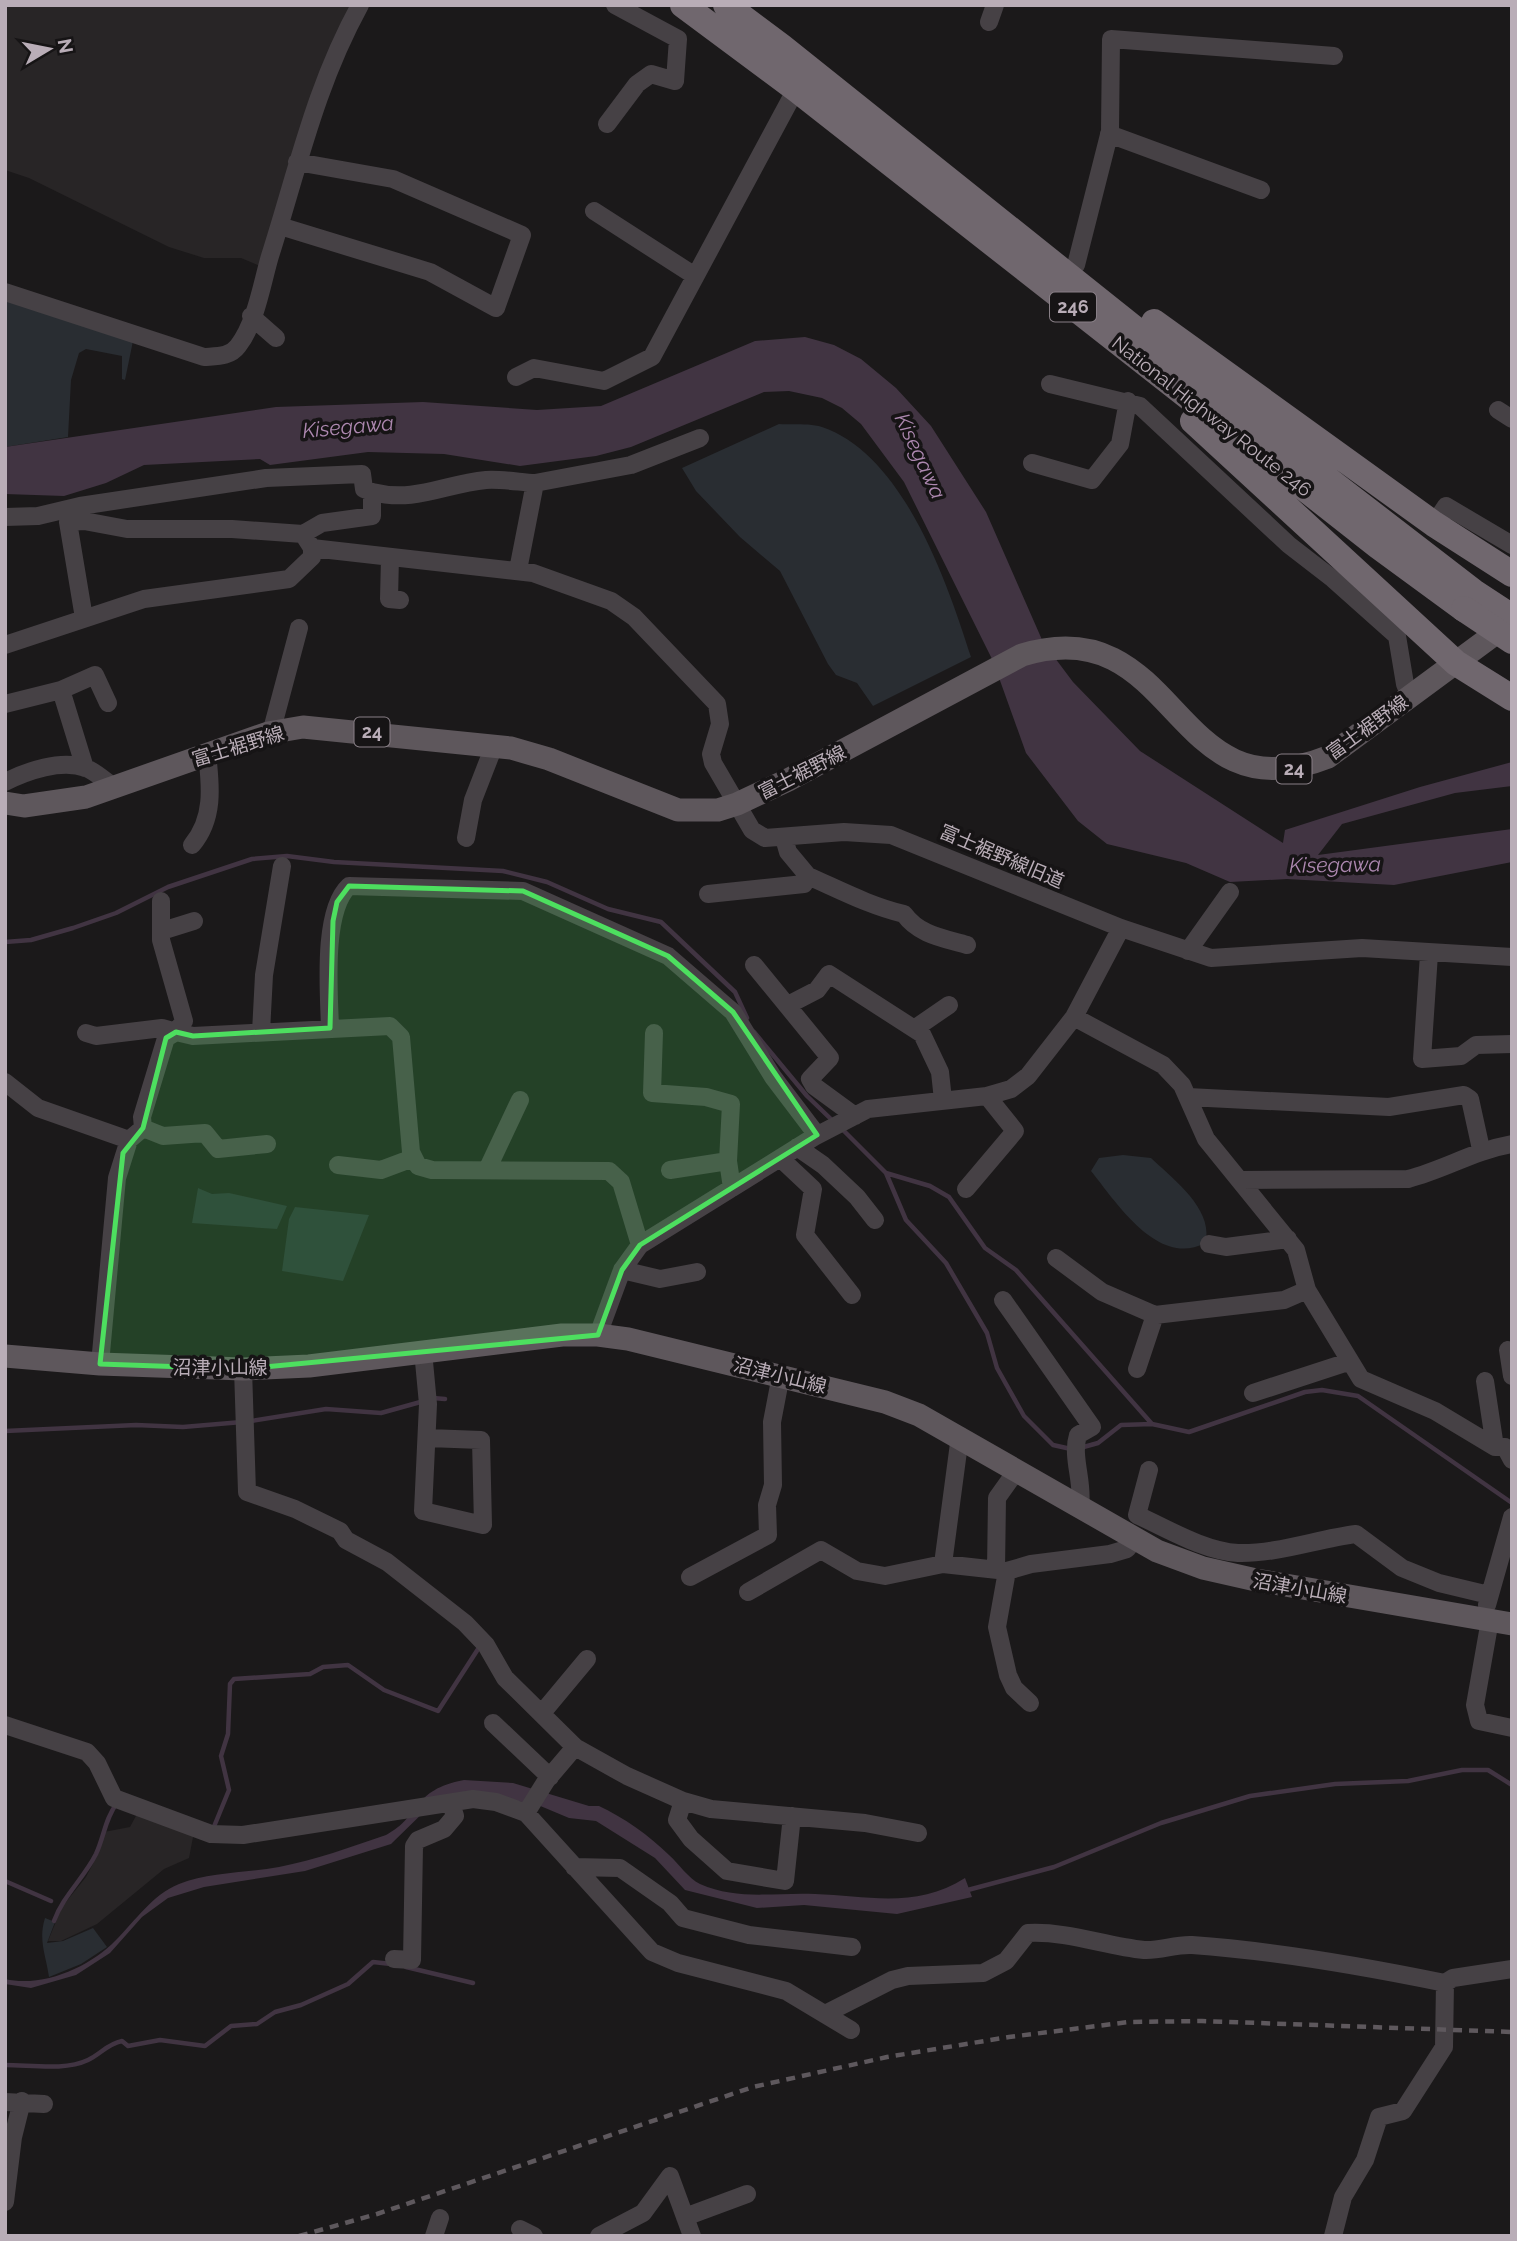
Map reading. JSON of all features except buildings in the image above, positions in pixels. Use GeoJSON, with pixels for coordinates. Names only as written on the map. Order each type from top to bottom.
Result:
{"type":"FeatureCollection","features":[{"type":"Feature","properties":{"kind":"highway","name":"National Highway Route 246"},"geometry":{"type":"LineString","coordinates":[[683,5],[796,89],[1378,546],[1469,600],[1512,619]]}},
{"type":"Feature","properties":{"kind":"highway","name":"National Highway Route 246"},"geometry":{"type":"LineString","coordinates":[[726,5],[782,47],[1469,600],[1512,641]]}},
{"type":"Feature","properties":{"kind":"highway"},"geometry":{"type":"LineString","coordinates":[[953,185],[1037,236],[1434,524],[1512,574]]}},
{"type":"Feature","properties":{"kind":"highway"},"geometry":{"type":"LineString","coordinates":[[1094,324],[1116,350],[1456,663],[1512,698]]}},
{"type":"Feature","properties":{"kind":"main road","name":"富士裾野線"},"geometry":{"type":"LineString","coordinates":[[5,803],[49,804],[114,787],[271,733],[303,727],[494,746],[549,759],[678,810],[718,810],[788,780],[1021,655],[1048,647],[1071,646],[1102,652],[1128,667],[1152,687],[1198,737],[1226,758],[1252,767],[1281,771],[1301,768],[1328,757],[1512,619]]}},
{"type":"Feature","properties":{"kind":"main road","name":"沼津小山線"},"geometry":{"type":"LineString","coordinates":[[5,1356],[100,1364],[243,1369],[309,1366],[562,1335],[598,1335],[628,1339],[885,1402],[960,1436],[1135,1539],[1179,1559],[1231,1575],[1496,1621]]}},
{"type":"Feature","properties":{"kind":"street"},"geometry":{"type":"LineString","coordinates":[[5,292],[204,357],[225,356],[237,348],[251,316],[280,226],[310,115],[360,5]]}},
{"type":"Feature","properties":{"kind":"street"},"geometry":{"type":"LineString","coordinates":[[607,124],[637,84],[651,74],[675,81],[678,39],[615,5]]}},
{"type":"Feature","properties":{"kind":"street"},"geometry":{"type":"LineString","coordinates":[[1076,265],[1109,134],[1111,39],[1334,55]]}},
{"type":"Feature","properties":{"kind":"street"},"geometry":{"type":"LineString","coordinates":[[516,377],[534,368],[604,381],[652,357],[796,89]]}},
{"type":"Feature","properties":{"kind":"street"},"geometry":{"type":"LineString","coordinates":[[1109,134],[1261,190]]}},
{"type":"Feature","properties":{"kind":"street"},"geometry":{"type":"LineString","coordinates":[[280,226],[430,272],[496,308],[522,235],[393,179],[297,162]]}},
{"type":"Feature","properties":{"kind":"street"},"geometry":{"type":"LineString","coordinates":[[594,211],[695,276]]}},
{"type":"Feature","properties":{"kind":"street"},"geometry":{"type":"LineString","coordinates":[[251,316],[276,338]]}},
{"type":"Feature","properties":{"kind":"street"},"geometry":{"type":"LineString","coordinates":[[1050,384],[1140,406],[1290,545],[1397,636],[1405,684],[1410,695]]}},
{"type":"Feature","properties":{"kind":"street"},"geometry":{"type":"LineString","coordinates":[[1032,463],[1092,480],[1119,444],[1128,401]]}},
{"type":"Feature","properties":{"kind":"street"},"geometry":{"type":"LineString","coordinates":[[5,517],[51,513],[266,478],[362,474],[364,489],[394,497],[439,492],[485,481],[535,483],[632,465],[700,438]]}},
{"type":"Feature","properties":{"kind":"street"},"geometry":{"type":"LineString","coordinates":[[518,570],[535,483]]}},
{"type":"Feature","properties":{"kind":"street"},"geometry":{"type":"LineString","coordinates":[[5,645],[144,599],[289,579],[312,557],[307,541],[322,523],[372,516],[372,492]]}},
{"type":"Feature","properties":{"kind":"street"},"geometry":{"type":"LineString","coordinates":[[1434,524],[1446,506],[1512,544]]}},
{"type":"Feature","properties":{"kind":"street"},"geometry":{"type":"LineString","coordinates":[[51,513],[68,522],[84,618]]}},
{"type":"Feature","properties":{"kind":"street","name":"富士裾野線旧道"},"geometry":{"type":"LineString","coordinates":[[68,522],[84,521],[127,529],[232,529],[390,557],[518,570],[611,601],[634,617],[711,694],[720,712],[719,730],[711,754],[752,830],[765,838],[844,832],[891,835],[1121,928],[1211,958],[1362,948],[1512,957]]}},
{"type":"Feature","properties":{"kind":"street"},"geometry":{"type":"LineString","coordinates":[[390,557],[389,599],[400,600]]}},
{"type":"Feature","properties":{"kind":"street"},"geometry":{"type":"LineString","coordinates":[[271,733],[299,628]]}},
{"type":"Feature","properties":{"kind":"street"},"geometry":{"type":"LineString","coordinates":[[5,704],[61,691],[95,675],[108,703]]}},
{"type":"Feature","properties":{"kind":"street"},"geometry":{"type":"LineString","coordinates":[[61,691],[86,768]]}},
{"type":"Feature","properties":{"kind":"street"},"geometry":{"type":"LineString","coordinates":[[466,838],[473,800],[494,746]]}},
{"type":"Feature","properties":{"kind":"street"},"geometry":{"type":"LineString","coordinates":[[192,845],[206,824],[209,805],[207,754]]}},
{"type":"Feature","properties":{"kind":"street"},"geometry":{"type":"LineString","coordinates":[[5,782],[23,773],[66,765],[86,768],[114,787]]}},
{"type":"Feature","properties":{"kind":"street"},"geometry":{"type":"LineString","coordinates":[[784,838],[788,852],[808,876],[862,899],[874,908],[904,914],[913,927],[922,932],[967,945]]}},
{"type":"Feature","properties":{"kind":"street"},"geometry":{"type":"LineString","coordinates":[[261,1032],[264,975],[282,866]]}},
{"type":"Feature","properties":{"kind":"street"},"geometry":{"type":"LineString","coordinates":[[708,894],[804,884],[808,876]]}},
{"type":"Feature","properties":{"kind":"street"},"geometry":{"type":"LineString","coordinates":[[330,1028],[328,972],[333,922],[337,902],[349,886],[523,891],[681,964],[733,1012],[766,1067],[823,1132]]}},
{"type":"Feature","properties":{"kind":"street"},"geometry":{"type":"LineString","coordinates":[[1188,951],[1230,892]]}},
{"type":"Feature","properties":{"kind":"street"},"geometry":{"type":"LineString","coordinates":[[143,1128],[142,1116],[166,1038],[176,1032],[184,1021],[161,940],[161,901]]}},
{"type":"Feature","properties":{"kind":"street"},"geometry":{"type":"LineString","coordinates":[[162,931],[194,921]]}},
{"type":"Feature","properties":{"kind":"street"},"geometry":{"type":"LineString","coordinates":[[598,1335],[622,1270],[640,1245],[797,1147],[851,1118],[881,1107],[988,1096],[1011,1088],[1028,1076],[1074,1017],[1121,928]]}},
{"type":"Feature","properties":{"kind":"street"},"geometry":{"type":"LineString","coordinates":[[1429,954],[1422,1059],[1461,1056],[1476,1045],[1512,1044]]}},
{"type":"Feature","properties":{"kind":"street"},"geometry":{"type":"LineString","coordinates":[[754,965],[830,1058],[810,1080],[823,1095],[851,1118]]}},
{"type":"Feature","properties":{"kind":"street"},"geometry":{"type":"LineString","coordinates":[[788,1005],[817,990],[829,974],[922,1034],[940,1072],[943,1100]]}},
{"type":"Feature","properties":{"kind":"street"},"geometry":{"type":"LineString","coordinates":[[914,1029],[949,1005]]}},
{"type":"Feature","properties":{"kind":"street"},"geometry":{"type":"LineString","coordinates":[[1074,1017],[1163,1065],[1182,1085],[1206,1139],[1224,1164],[1242,1180],[1296,1250],[1307,1290],[1361,1380],[1435,1411],[1506,1449]]}},
{"type":"Feature","properties":{"kind":"street"},"geometry":{"type":"LineString","coordinates":[[86,1033],[96,1035],[162,1028],[193,1036],[382,1024],[397,1031],[401,1037],[413,1158],[418,1166],[432,1170],[610,1171],[621,1182],[640,1245]]}},
{"type":"Feature","properties":{"kind":"street"},"geometry":{"type":"LineString","coordinates":[[654,1034],[652,1093],[706,1097],[731,1104],[729,1161],[732,1188]]}},
{"type":"Feature","properties":{"kind":"street"},"geometry":{"type":"LineString","coordinates":[[5,1082],[38,1108],[129,1140]]}},
{"type":"Feature","properties":{"kind":"street"},"geometry":{"type":"LineString","coordinates":[[1188,1097],[1389,1107],[1464,1095],[1470,1099],[1481,1149]]}},
{"type":"Feature","properties":{"kind":"street"},"geometry":{"type":"LineString","coordinates":[[965,1189],[1015,1131],[988,1096]]}},
{"type":"Feature","properties":{"kind":"street"},"geometry":{"type":"LineString","coordinates":[[487,1170],[520,1100]]}},
{"type":"Feature","properties":{"kind":"street"},"geometry":{"type":"LineString","coordinates":[[100,1364],[117,1178],[129,1140],[143,1128]]}},
{"type":"Feature","properties":{"kind":"street"},"geometry":{"type":"LineString","coordinates":[[143,1128],[163,1136],[205,1133],[218,1149],[267,1144]]}},
{"type":"Feature","properties":{"kind":"street"},"geometry":{"type":"LineString","coordinates":[[1242,1180],[1408,1179],[1434,1172],[1481,1149],[1512,1144]]}},
{"type":"Feature","properties":{"kind":"street"},"geometry":{"type":"LineString","coordinates":[[797,1147],[832,1173],[875,1220]]}},
{"type":"Feature","properties":{"kind":"street"},"geometry":{"type":"LineString","coordinates":[[338,1165],[381,1170],[413,1158]]}},
{"type":"Feature","properties":{"kind":"street"},"geometry":{"type":"LineString","coordinates":[[780,1158],[813,1189],[805,1235],[852,1295]]}},
{"type":"Feature","properties":{"kind":"street"},"geometry":{"type":"LineString","coordinates":[[670,1170],[729,1161]]}},
{"type":"Feature","properties":{"kind":"street"},"geometry":{"type":"LineString","coordinates":[[1209,1244],[1226,1247],[1288,1239]]}},
{"type":"Feature","properties":{"kind":"street"},"geometry":{"type":"LineString","coordinates":[[1056,1258],[1102,1292],[1155,1315],[1284,1300],[1307,1290]]}},
{"type":"Feature","properties":{"kind":"street"},"geometry":{"type":"LineString","coordinates":[[622,1270],[660,1279],[697,1272]]}},
{"type":"Feature","properties":{"kind":"street"},"geometry":{"type":"LineString","coordinates":[[1003,1300],[1092,1427],[1079,1435],[1076,1450],[1083,1490],[1080,1507]]}},
{"type":"Feature","properties":{"kind":"street"},"geometry":{"type":"LineString","coordinates":[[1137,1370],[1155,1315]]}},
{"type":"Feature","properties":{"kind":"street"},"geometry":{"type":"LineString","coordinates":[[1507,1350],[1512,1377]]}},
{"type":"Feature","properties":{"kind":"street"},"geometry":{"type":"LineString","coordinates":[[423,1351],[428,1438],[423,1511],[483,1525],[481,1440],[428,1438]]}},
{"type":"Feature","properties":{"kind":"street"},"geometry":{"type":"LineString","coordinates":[[1253,1393],[1349,1362]]}},
{"type":"Feature","properties":{"kind":"street"},"geometry":{"type":"LineString","coordinates":[[243,1369],[247,1492],[295,1509],[340,1531],[346,1540],[387,1562],[465,1623],[486,1645],[505,1678],[575,1746],[628,1776],[683,1801],[711,1809],[865,1824],[918,1833]]}},
{"type":"Feature","properties":{"kind":"street"},"geometry":{"type":"LineString","coordinates":[[690,1577],[768,1535],[767,1505],[773,1485],[772,1422],[781,1375]]}},
{"type":"Feature","properties":{"kind":"street"},"geometry":{"type":"LineString","coordinates":[[1485,1381],[1506,1449]]}},
{"type":"Feature","properties":{"kind":"street"},"geometry":{"type":"LineString","coordinates":[[943,1564],[960,1436]]}},
{"type":"Feature","properties":{"kind":"street"},"geometry":{"type":"LineString","coordinates":[[1149,1469],[1137,1515],[1218,1550],[1239,1553],[1278,1549],[1356,1534],[1402,1568],[1439,1583],[1489,1595]]}},
{"type":"Feature","properties":{"kind":"street"},"geometry":{"type":"LineString","coordinates":[[1017,1470],[997,1498],[1001,1570],[997,1627],[1014,1688],[1030,1703]]}},
{"type":"Feature","properties":{"kind":"street"},"geometry":{"type":"LineString","coordinates":[[1511,1519],[1489,1595],[1496,1621],[1475,1706],[1479,1721],[1512,1728]]}},
{"type":"Feature","properties":{"kind":"street"},"geometry":{"type":"LineString","coordinates":[[748,1592],[821,1550],[857,1571],[884,1576],[943,1564],[1001,1570],[1110,1554],[1127,1549],[1135,1539]]}},
{"type":"Feature","properties":{"kind":"street"},"geometry":{"type":"LineString","coordinates":[[542,1713],[587,1659]]}},
{"type":"Feature","properties":{"kind":"street"},"geometry":{"type":"LineString","coordinates":[[493,1723],[548,1779]]}},
{"type":"Feature","properties":{"kind":"street"},"geometry":{"type":"LineString","coordinates":[[5,1726],[87,1752],[97,1763],[114,1798],[211,1834],[243,1835],[474,1799],[496,1802],[526,1813],[652,1952],[678,1963],[786,1992],[827,2013],[850,2030]]}},
{"type":"Feature","properties":{"kind":"street"},"geometry":{"type":"LineString","coordinates":[[526,1813],[548,1779],[575,1746]]}},
{"type":"Feature","properties":{"kind":"street"},"geometry":{"type":"LineString","coordinates":[[683,1801],[677,1820],[691,1839],[722,1868],[785,1881],[792,1816]]}},
{"type":"Feature","properties":{"kind":"street"},"geometry":{"type":"LineString","coordinates":[[394,1959],[412,1960],[414,1846],[418,1840],[444,1829],[455,1815],[451,1803]]}},
{"type":"Feature","properties":{"kind":"street"},"geometry":{"type":"LineString","coordinates":[[574,1867],[620,1868],[670,1903],[683,1918],[749,1935],[852,1947]]}},
{"type":"Feature","properties":{"kind":"street"},"geometry":{"type":"LineString","coordinates":[[827,2013],[892,1980],[908,1976],[983,1973],[1006,1961],[1028,1933],[1048,1932],[1147,1950],[1188,1945],[1354,1965],[1445,1983],[1452,1978],[1512,1969]]}},
{"type":"Feature","properties":{"kind":"street"},"geometry":{"type":"LineString","coordinates":[[1333,2236],[1343,2197],[1365,2160],[1380,2117],[1403,2111],[1444,2047],[1445,1983]]}},
{"type":"Feature","properties":{"kind":"street"},"geometry":{"type":"LineString","coordinates":[[5,2202],[13,2137],[13,2102],[44,2104]]}},
{"type":"Feature","properties":{"kind":"street"},"geometry":{"type":"LineString","coordinates":[[598,2236],[643,2213],[670,2176],[692,2236]]}},
{"type":"Feature","properties":{"kind":"street"},"geometry":{"type":"LineString","coordinates":[[685,2217],[747,2194]]}},
{"type":"Feature","properties":{"kind":"street"},"geometry":{"type":"LineString","coordinates":[[434,2236],[440,2218]]}},
{"type":"Feature","properties":{"kind":"highlighted area"},"geometry":{"type":"Polygon","coordinates":[[[349,886],[523,891],[668,956],[733,1012],[817,1135],[640,1245],[622,1270],[598,1335],[243,1369],[100,1364],[123,1153],[143,1128],[166,1038],[176,1032],[193,1036],[330,1028],[333,921],[337,902],[349,886]]]}},
{"type":"Feature","properties":{"kind":"shaded area"},"geometry":{"type":"Polygon","coordinates":[[[5,5],[357,5],[260,266],[241,258],[204,258],[169,247],[29,178],[5,170],[5,5]]]}},
{"type":"Feature","properties":{"kind":"shaded area"},"geometry":{"type":"Polygon","coordinates":[[[5,301],[83,323],[133,341],[125,380],[122,379],[122,356],[86,349],[79,353],[71,380],[68,437],[5,447],[5,301]]]}},
{"type":"Feature","properties":{"kind":"shaded area"},"geometry":{"type":"Polygon","coordinates":[[[779,424],[822,427],[851,442],[876,464],[899,492],[918,524],[949,593],[971,657],[873,706],[857,683],[836,675],[780,571],[740,537],[696,491],[682,468],[779,424]]]}},
{"type":"Feature","properties":{"kind":"shaded area"},"geometry":{"type":"Polygon","coordinates":[[[1123,1155],[1151,1158],[1180,1185],[1204,1219],[1205,1243],[1188,1248],[1171,1247],[1140,1228],[1126,1214],[1091,1171],[1099,1158],[1123,1155]]]}},
{"type":"Feature","properties":{"kind":"shaded area"},"geometry":{"type":"Polygon","coordinates":[[[198,1188],[212,1194],[229,1193],[287,1206],[277,1229],[192,1223],[198,1188]]]}},
{"type":"Feature","properties":{"kind":"shaded area"},"geometry":{"type":"Polygon","coordinates":[[[295,1207],[369,1215],[343,1281],[282,1271],[289,1219],[295,1207]]]}},
{"type":"Feature","properties":{"kind":"shaded area"},"geometry":{"type":"Polygon","coordinates":[[[137,1814],[194,1832],[189,1858],[164,1869],[97,1924],[61,1941],[48,1941],[62,1907],[86,1877],[98,1854],[104,1832],[130,1827],[137,1814]]]}},
{"type":"Feature","properties":{"kind":"shaded area"},"geometry":{"type":"Polygon","coordinates":[[[45,1918],[55,1922],[47,1943],[63,1941],[93,1928],[107,1947],[81,1964],[49,1977],[42,1941],[45,1918]]]}},
{"type":"Feature","properties":{"kind":"water","name":"Kisegawa"},"geometry":{"type":"Polygon","coordinates":[[[805,337],[834,345],[861,359],[896,388],[931,426],[986,512],[1043,642],[1073,682],[1140,751],[1283,843],[1285,830],[1420,787],[1512,762],[1512,786],[1455,793],[1342,824],[1318,855],[1512,829],[1512,862],[1394,885],[1287,879],[1230,882],[1186,863],[1107,844],[1078,821],[1026,753],[993,661],[904,482],[861,424],[842,408],[822,398],[789,391],[764,392],[631,447],[596,456],[520,466],[444,454],[368,452],[270,465],[260,459],[144,465],[106,483],[64,496],[5,494],[5,447],[276,407],[423,402],[537,410],[601,406],[755,341],[805,337]]]}},
{"type":"Feature","properties":{"kind":"water"},"geometry":{"type":"Polygon","coordinates":[[[464,1780],[513,1783],[589,1806],[599,1806],[645,1834],[688,1875],[700,1884],[714,1889],[757,1895],[815,1894],[892,1898],[929,1894],[965,1878],[972,1897],[897,1914],[804,1905],[757,1908],[685,1890],[655,1858],[596,1821],[569,1818],[538,1805],[511,1800],[433,1803],[391,1844],[305,1871],[204,1887],[168,1898],[142,1917],[110,1953],[76,1975],[31,1988],[5,1984],[5,1979],[20,1981],[50,1978],[93,1959],[116,1940],[152,1901],[179,1884],[216,1875],[292,1864],[386,1835],[398,1828],[435,1790],[464,1780]]]}},
{"type":"Feature","properties":{"kind":"waterway"},"geometry":{"type":"LineString","coordinates":[[5,942],[31,940],[73,928],[116,913],[168,887],[252,859],[287,856],[334,862],[503,871],[547,882],[608,909],[661,922],[735,992],[747,1018]]}},
{"type":"Feature","properties":{"kind":"waterway"},"geometry":{"type":"LineString","coordinates":[[754,1032],[807,1096],[834,1122]]}},
{"type":"Feature","properties":{"kind":"waterway"},"geometry":{"type":"LineString","coordinates":[[841,1128],[886,1173],[930,1186],[949,1197],[985,1248],[1016,1270],[1152,1424],[1189,1432],[1305,1392],[1322,1390],[1358,1396],[1512,1503]]}},
{"type":"Feature","properties":{"kind":"waterway"},"geometry":{"type":"LineString","coordinates":[[886,1173],[906,1220],[946,1263],[987,1333],[997,1368],[1024,1416],[1053,1445],[1071,1449]]}},
{"type":"Feature","properties":{"kind":"waterway"},"geometry":{"type":"LineString","coordinates":[[433,1398],[445,1399]]}},
{"type":"Feature","properties":{"kind":"waterway"},"geometry":{"type":"LineString","coordinates":[[251,1421],[326,1409],[381,1413],[424,1401]]}},
{"type":"Feature","properties":{"kind":"waterway"},"geometry":{"type":"LineString","coordinates":[[5,1431],[136,1425],[183,1427],[242,1422]]}},
{"type":"Feature","properties":{"kind":"waterway"},"geometry":{"type":"LineString","coordinates":[[1080,1448],[1098,1443],[1121,1425],[1152,1424]]}},
{"type":"Feature","properties":{"kind":"waterway"},"geometry":{"type":"LineString","coordinates":[[213,1829],[229,1790],[221,1756],[228,1734],[230,1684],[234,1679],[310,1674],[323,1667],[348,1665],[384,1690],[438,1711],[480,1646]]}},
{"type":"Feature","properties":{"kind":"waterway"},"geometry":{"type":"LineString","coordinates":[[964,1891],[1054,1867],[1161,1823],[1250,1796],[1335,1784],[1408,1781],[1462,1770],[1488,1770],[1512,1785]]}},
{"type":"Feature","properties":{"kind":"waterway"},"geometry":{"type":"LineString","coordinates":[[54,1921],[96,1854],[117,1803]]}},
{"type":"Feature","properties":{"kind":"waterway"},"geometry":{"type":"LineString","coordinates":[[5,1881],[51,1901]]}},
{"type":"Feature","properties":{"kind":"waterway"},"geometry":{"type":"LineString","coordinates":[[5,2065],[48,2067],[79,2063],[122,2041],[128,2046],[160,2040],[205,2046],[231,2026],[257,2024],[275,2012],[301,2005],[348,1984],[373,1962],[391,1964]]}},
{"type":"Feature","properties":{"kind":"waterway"},"geometry":{"type":"LineString","coordinates":[[406,1967],[473,1983]]}},
{"type":"Feature","properties":{"kind":"railway"},"geometry":{"type":"LineString","coordinates":[[299,2236],[377,2214],[753,2087],[887,2057],[1009,2037],[1129,2022],[1202,2021],[1512,2032]]}}]}
